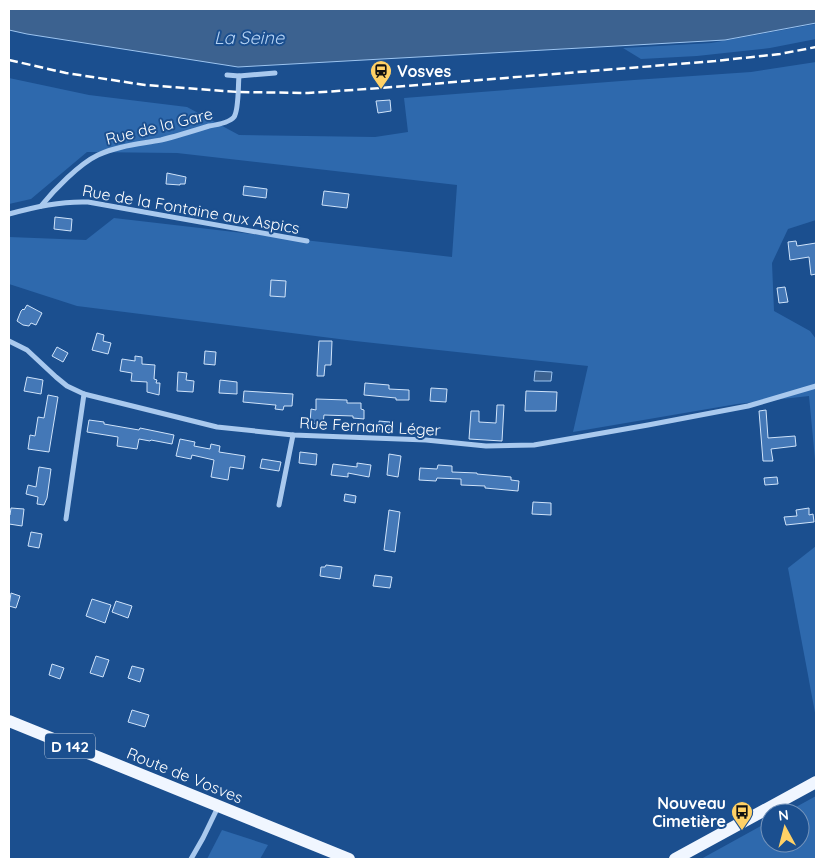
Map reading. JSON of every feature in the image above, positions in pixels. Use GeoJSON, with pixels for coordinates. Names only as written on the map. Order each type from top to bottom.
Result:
{"type":"FeatureCollection","features":[{"type":"Feature","properties":{"kind":"main road","name":"Route de Vosves"},"geometry":{"type":"LineString","coordinates":[[9,721],[349,859]]}},
{"type":"Feature","properties":{"kind":"main road"},"geometry":{"type":"LineString","coordinates":[[675,859],[816,782]]}},
{"type":"Feature","properties":{"kind":"street"},"geometry":{"type":"LineString","coordinates":[[227,75],[275,73]]}},
{"type":"Feature","properties":{"kind":"street","name":"Rue de la Gare"},"geometry":{"type":"LineString","coordinates":[[40,206],[86,162],[99,154],[163,139],[232,119],[237,107],[239,76]]}},
{"type":"Feature","properties":{"kind":"street","name":"Rue de la Fontaine aux Aspics"},"geometry":{"type":"LineString","coordinates":[[40,206],[88,202],[307,241]]}},
{"type":"Feature","properties":{"kind":"street"},"geometry":{"type":"LineString","coordinates":[[9,214],[40,206]]}},
{"type":"Feature","properties":{"kind":"street","name":"Rue Fernand Léger"},"geometry":{"type":"LineString","coordinates":[[9,341],[26,350],[67,386],[84,394],[217,427],[293,435],[408,439],[486,446],[534,445],[748,406],[816,386]]}},
{"type":"Feature","properties":{"kind":"street"},"geometry":{"type":"LineString","coordinates":[[66,519],[84,394]]}},
{"type":"Feature","properties":{"kind":"street"},"geometry":{"type":"LineString","coordinates":[[279,505],[293,435]]}},
{"type":"Feature","properties":{"kind":"street"},"geometry":{"type":"LineString","coordinates":[[191,859],[204,838],[219,806]]}},
{"type":"Feature","properties":{"kind":"shaded area"},"geometry":{"type":"Polygon","coordinates":[[[816,24],[816,39],[770,48],[697,56],[641,59],[623,48],[711,43],[816,24]]]}},
{"type":"Feature","properties":{"kind":"shaded area"},"geometry":{"type":"Polygon","coordinates":[[[816,62],[816,220],[788,229],[772,263],[774,311],[810,331],[816,339],[816,470],[809,396],[737,404],[573,432],[588,366],[355,341],[77,306],[9,284],[9,237],[86,240],[114,218],[452,257],[457,185],[177,153],[87,152],[31,199],[9,204],[9,78],[89,95],[187,107],[239,135],[375,137],[408,132],[404,98],[751,72],[816,62]]]}},
{"type":"Feature","properties":{"kind":"shaded area"},"geometry":{"type":"Polygon","coordinates":[[[816,546],[816,718],[788,568],[816,546]]]}},
{"type":"Feature","properties":{"kind":"shaded area"},"geometry":{"type":"Polygon","coordinates":[[[816,796],[816,859],[701,859],[760,827],[760,853],[810,853],[810,803],[803,803],[816,796]]]}},
{"type":"Feature","properties":{"kind":"shaded area"},"geometry":{"type":"Polygon","coordinates":[[[222,830],[268,845],[260,859],[207,859],[222,830]]]}},
{"type":"Feature","properties":{"kind":"water","name":"La Seine"},"geometry":{"type":"Polygon","coordinates":[[[9,9],[816,9],[816,23],[725,40],[238,67],[9,30],[9,9]]]}},
{"type":"Feature","properties":{"kind":"water"},"geometry":{"type":"Polygon","coordinates":[[[535,371],[552,372],[551,381],[534,381],[535,371]]]}},
{"type":"Feature","properties":{"kind":"building","name":"Vosves"},"geometry":{"type":"Polygon","coordinates":[[[390,100],[391,111],[378,113],[376,101],[390,100]]]}},
{"type":"Feature","properties":{"kind":"building"},"geometry":{"type":"Polygon","coordinates":[[[167,173],[186,177],[185,184],[166,184],[167,173]]]}},
{"type":"Feature","properties":{"kind":"building"},"geometry":{"type":"Polygon","coordinates":[[[244,186],[267,189],[266,198],[243,195],[244,186]]]}},
{"type":"Feature","properties":{"kind":"building"},"geometry":{"type":"Polygon","coordinates":[[[324,191],[349,194],[347,208],[322,205],[324,191]]]}},
{"type":"Feature","properties":{"kind":"building"},"geometry":{"type":"Polygon","coordinates":[[[55,217],[72,219],[71,231],[54,229],[55,217]]]}},
{"type":"Feature","properties":{"kind":"building"},"geometry":{"type":"Polygon","coordinates":[[[796,241],[797,246],[816,243],[816,274],[811,275],[809,257],[790,260],[788,242],[796,241]]]}},
{"type":"Feature","properties":{"kind":"building"},"geometry":{"type":"Polygon","coordinates":[[[271,280],[286,281],[285,297],[270,296],[271,280]]]}},
{"type":"Feature","properties":{"kind":"building"},"geometry":{"type":"Polygon","coordinates":[[[785,287],[788,302],[779,303],[777,288],[785,287]]]}},
{"type":"Feature","properties":{"kind":"building"},"geometry":{"type":"Polygon","coordinates":[[[27,305],[42,313],[36,325],[31,323],[29,326],[23,325],[17,321],[21,311],[27,305]]]}},
{"type":"Feature","properties":{"kind":"building"},"geometry":{"type":"Polygon","coordinates":[[[97,333],[104,335],[103,341],[111,343],[108,354],[92,350],[97,333]]]}},
{"type":"Feature","properties":{"kind":"building"},"geometry":{"type":"Polygon","coordinates":[[[319,341],[332,341],[331,365],[325,365],[324,376],[317,376],[319,341]]]}},
{"type":"Feature","properties":{"kind":"building"},"geometry":{"type":"Polygon","coordinates":[[[57,347],[68,353],[63,362],[52,356],[57,347]]]}},
{"type":"Feature","properties":{"kind":"building"},"geometry":{"type":"Polygon","coordinates":[[[205,351],[216,352],[215,365],[204,364],[205,351]]]}},
{"type":"Feature","properties":{"kind":"building"},"geometry":{"type":"Polygon","coordinates":[[[135,356],[142,357],[142,364],[155,365],[154,379],[157,380],[156,383],[160,383],[159,395],[147,392],[147,382],[131,381],[132,373],[120,371],[122,359],[135,361],[135,356]]]}},
{"type":"Feature","properties":{"kind":"building"},"geometry":{"type":"Polygon","coordinates":[[[178,372],[187,373],[186,380],[194,381],[193,392],[177,391],[178,372]]]}},
{"type":"Feature","properties":{"kind":"building"},"geometry":{"type":"Polygon","coordinates":[[[27,377],[43,380],[41,394],[24,391],[27,377]]]}},
{"type":"Feature","properties":{"kind":"building"},"geometry":{"type":"Polygon","coordinates":[[[220,380],[237,382],[237,394],[219,393],[220,380]]]}},
{"type":"Feature","properties":{"kind":"building"},"geometry":{"type":"Polygon","coordinates":[[[365,383],[389,385],[389,389],[409,390],[409,400],[364,395],[365,383]]]}},
{"type":"Feature","properties":{"kind":"building"},"geometry":{"type":"Polygon","coordinates":[[[431,388],[447,389],[446,402],[430,401],[431,388]]]}},
{"type":"Feature","properties":{"kind":"building"},"geometry":{"type":"Polygon","coordinates":[[[244,391],[293,394],[292,406],[284,406],[283,410],[275,409],[276,405],[243,402],[244,391]]]}},
{"type":"Feature","properties":{"kind":"building"},"geometry":{"type":"Polygon","coordinates":[[[526,391],[557,392],[556,411],[525,411],[526,391]]]}},
{"type":"Feature","properties":{"kind":"building"},"geometry":{"type":"Polygon","coordinates":[[[48,395],[58,397],[49,452],[28,449],[30,435],[35,436],[38,417],[44,418],[48,395]]]}},
{"type":"Feature","properties":{"kind":"building"},"geometry":{"type":"Polygon","coordinates":[[[316,399],[347,400],[347,403],[361,403],[361,409],[364,410],[364,419],[353,418],[353,416],[324,415],[323,424],[310,423],[311,409],[316,410],[316,399]]]}},
{"type":"Feature","properties":{"kind":"building"},"geometry":{"type":"Polygon","coordinates":[[[497,405],[504,405],[502,441],[469,439],[471,411],[479,411],[479,422],[496,423],[497,405]]]}},
{"type":"Feature","properties":{"kind":"building"},"geometry":{"type":"Polygon","coordinates":[[[766,410],[768,438],[795,436],[796,446],[771,449],[773,461],[763,461],[759,411],[766,410]]]}},
{"type":"Feature","properties":{"kind":"building"},"geometry":{"type":"Polygon","coordinates":[[[89,420],[174,435],[172,444],[139,439],[137,449],[117,446],[118,437],[87,432],[89,420]]]}},
{"type":"Feature","properties":{"kind":"building"},"geometry":{"type":"Polygon","coordinates":[[[379,421],[390,422],[390,430],[379,429],[379,421]]]}},
{"type":"Feature","properties":{"kind":"building"},"geometry":{"type":"Polygon","coordinates":[[[180,439],[195,442],[194,446],[210,449],[211,444],[220,446],[219,452],[245,456],[243,469],[230,467],[228,480],[211,477],[214,460],[192,455],[191,459],[176,456],[180,439]]]}},
{"type":"Feature","properties":{"kind":"building"},"geometry":{"type":"Polygon","coordinates":[[[300,452],[317,454],[316,465],[299,463],[300,452]]]}},
{"type":"Feature","properties":{"kind":"building"},"geometry":{"type":"Polygon","coordinates":[[[389,454],[401,456],[398,477],[387,475],[389,454]]]}},
{"type":"Feature","properties":{"kind":"building"},"geometry":{"type":"Polygon","coordinates":[[[262,459],[281,462],[279,471],[260,468],[262,459]]]}},
{"type":"Feature","properties":{"kind":"building"},"geometry":{"type":"Polygon","coordinates":[[[357,463],[371,465],[369,477],[348,473],[348,477],[331,475],[333,464],[357,467],[357,463]]]}},
{"type":"Feature","properties":{"kind":"building"},"geometry":{"type":"Polygon","coordinates":[[[438,465],[452,466],[452,472],[511,477],[511,480],[519,481],[518,491],[485,488],[485,486],[461,485],[461,479],[437,478],[436,481],[419,480],[420,468],[437,469],[438,465]]]}},
{"type":"Feature","properties":{"kind":"building"},"geometry":{"type":"Polygon","coordinates":[[[39,467],[51,469],[47,498],[44,505],[37,504],[38,497],[26,494],[28,485],[36,487],[39,467]]]}},
{"type":"Feature","properties":{"kind":"building"},"geometry":{"type":"Polygon","coordinates":[[[777,477],[778,484],[765,485],[764,478],[777,477]]]}},
{"type":"Feature","properties":{"kind":"building"},"geometry":{"type":"Polygon","coordinates":[[[345,494],[356,496],[355,503],[344,501],[345,494]]]}},
{"type":"Feature","properties":{"kind":"building"},"geometry":{"type":"Polygon","coordinates":[[[533,502],[551,503],[551,515],[532,514],[533,502]]]}},
{"type":"Feature","properties":{"kind":"building"},"geometry":{"type":"Polygon","coordinates":[[[11,508],[24,509],[22,526],[9,524],[11,508]]]}},
{"type":"Feature","properties":{"kind":"building"},"geometry":{"type":"Polygon","coordinates":[[[809,508],[809,515],[813,514],[814,522],[786,525],[784,517],[797,516],[796,510],[809,508]]]}},
{"type":"Feature","properties":{"kind":"building"},"geometry":{"type":"Polygon","coordinates":[[[389,510],[400,512],[395,552],[384,550],[389,510]]]}},
{"type":"Feature","properties":{"kind":"building"},"geometry":{"type":"Polygon","coordinates":[[[31,532],[42,534],[39,548],[28,546],[31,532]]]}},
{"type":"Feature","properties":{"kind":"building"},"geometry":{"type":"Polygon","coordinates":[[[326,565],[342,567],[340,579],[320,576],[321,567],[326,565]]]}},
{"type":"Feature","properties":{"kind":"building"},"geometry":{"type":"Polygon","coordinates":[[[375,575],[392,577],[390,588],[373,586],[375,575]]]}},
{"type":"Feature","properties":{"kind":"building"},"geometry":{"type":"Polygon","coordinates":[[[11,593],[20,596],[16,608],[9,606],[11,593]]]}},
{"type":"Feature","properties":{"kind":"building"},"geometry":{"type":"Polygon","coordinates":[[[92,599],[111,605],[105,623],[86,616],[92,599]]]}},
{"type":"Feature","properties":{"kind":"building"},"geometry":{"type":"Polygon","coordinates":[[[116,601],[132,606],[128,618],[112,612],[116,601]]]}},
{"type":"Feature","properties":{"kind":"building"},"geometry":{"type":"Polygon","coordinates":[[[96,656],[109,660],[103,677],[90,673],[96,656]]]}},
{"type":"Feature","properties":{"kind":"building"},"geometry":{"type":"Polygon","coordinates":[[[52,664],[64,668],[60,679],[49,675],[52,664]]]}},
{"type":"Feature","properties":{"kind":"building"},"geometry":{"type":"Polygon","coordinates":[[[132,666],[144,669],[140,682],[128,678],[132,666]]]}},
{"type":"Feature","properties":{"kind":"building"},"geometry":{"type":"Polygon","coordinates":[[[132,710],[149,715],[145,727],[128,722],[132,710]]]}},
{"type":"Feature","properties":{"kind":"railway"},"geometry":{"type":"LineString","coordinates":[[9,60],[66,73],[145,85],[238,92],[308,93],[715,61],[780,54],[816,47]]}},
{"type":"Feature","properties":{"kind":"place","name":"Vosves"},"geometry":{"type":"Point","coordinates":[381,90]}},
{"type":"Feature","properties":{"kind":"place","name":"Nouveau Cimetière"},"geometry":{"type":"Point","coordinates":[742,831]}}]}
